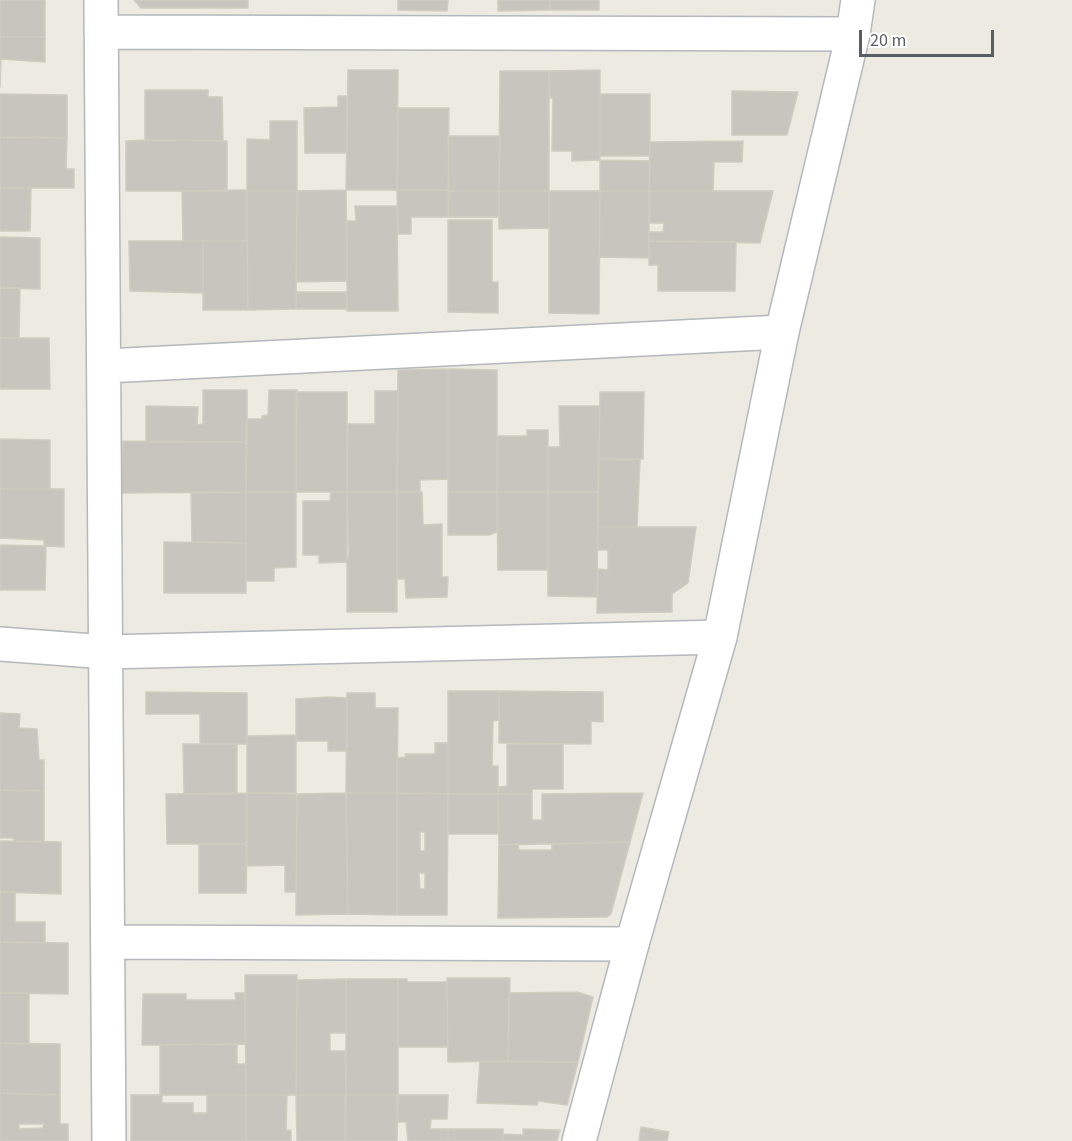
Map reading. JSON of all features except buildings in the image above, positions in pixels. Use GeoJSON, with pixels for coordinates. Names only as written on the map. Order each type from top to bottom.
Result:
{"type":"FeatureCollection","features":[{"type":"Feature","properties":{"kind":"street"},"geometry":{"type":"LineString","coordinates":[[101,0],[109,1141]]}},
{"type":"Feature","properties":{"kind":"street"},"geometry":{"type":"LineString","coordinates":[[579,1141],[632,944],[720,637],[782,332],[853,34],[858,0]]}},
{"type":"Feature","properties":{"kind":"street"},"geometry":{"type":"LineString","coordinates":[[101,32],[853,34]]}},
{"type":"Feature","properties":{"kind":"street"},"geometry":{"type":"LineString","coordinates":[[105,366],[782,332]]}},
{"type":"Feature","properties":{"kind":"street"},"geometry":{"type":"LineString","coordinates":[[0,644],[106,652],[720,637]]}},
{"type":"Feature","properties":{"kind":"street"},"geometry":{"type":"LineString","coordinates":[[108,942],[632,944]]}}]}
